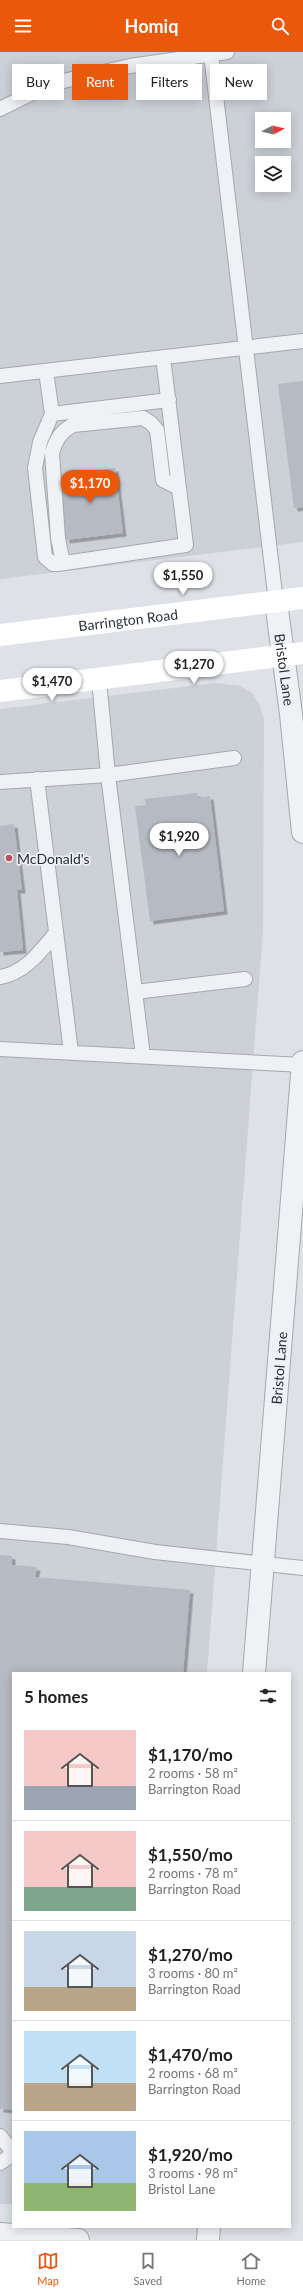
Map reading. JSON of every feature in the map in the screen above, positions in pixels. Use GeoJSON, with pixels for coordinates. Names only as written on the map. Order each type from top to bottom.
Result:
{"type":"FeatureCollection","features":[{"type":"Feature","properties":{"kind":"main road","name":"Barrington Road"},"geometry":{"type":"LineString","coordinates":[[0,636],[303,598]]}},
{"type":"Feature","properties":{"kind":"main road"},"geometry":{"type":"LineString","coordinates":[[0,691],[99,680],[293,654]]}},
{"type":"Feature","properties":{"kind":"street","name":"Bristol Lane"},"geometry":{"type":"LineString","coordinates":[[276,602],[293,654],[303,832]]}},
{"type":"Feature","properties":{"kind":"street","name":"Bristol Lane"},"geometry":{"type":"LineString","coordinates":[[254,1672],[299,1173],[303,1063]]}},
{"type":"Feature","properties":{"kind":"street"},"geometry":{"type":"LineString","coordinates":[[208,2240],[210,2228]]}},
{"type":"Feature","properties":{"kind":"street"},"geometry":{"type":"LineString","coordinates":[[5,2236],[78,2240]]}},
{"type":"Feature","properties":{"kind":"lane"},"geometry":{"type":"LineString","coordinates":[[0,109],[50,84],[130,66],[227,52]]}},
{"type":"Feature","properties":{"kind":"lane"},"geometry":{"type":"LineString","coordinates":[[212,54],[276,602]]}},
{"type":"Feature","properties":{"kind":"lane"},"geometry":{"type":"LineString","coordinates":[[0,376],[303,341]]}},
{"type":"Feature","properties":{"kind":"lane"},"geometry":{"type":"LineString","coordinates":[[46,371],[52,414],[40,442],[35,468],[45,557],[53,564],[186,545],[164,357]]}},
{"type":"Feature","properties":{"kind":"lane"},"geometry":{"type":"LineString","coordinates":[[52,414],[169,400]]}},
{"type":"Feature","properties":{"kind":"lane"},"geometry":{"type":"LineString","coordinates":[[63,563],[58,538],[52,453],[56,441],[63,430],[73,425],[143,418],[151,423],[157,430],[163,480],[179,488]]}},
{"type":"Feature","properties":{"kind":"lane"},"geometry":{"type":"LineString","coordinates":[[99,680],[108,775],[143,1056]]}},
{"type":"Feature","properties":{"kind":"lane"},"geometry":{"type":"LineString","coordinates":[[0,782],[108,775],[234,758]]}},
{"type":"Feature","properties":{"kind":"lane"},"geometry":{"type":"LineString","coordinates":[[37,779],[71,1052]]}},
{"type":"Feature","properties":{"kind":"lane"},"geometry":{"type":"LineString","coordinates":[[0,977],[13,975],[36,957],[56,933]]}},
{"type":"Feature","properties":{"kind":"lane"},"geometry":{"type":"LineString","coordinates":[[136,992],[245,979]]}},
{"type":"Feature","properties":{"kind":"lane"},"geometry":{"type":"LineString","coordinates":[[0,1049],[303,1063]]}},
{"type":"Feature","properties":{"kind":"lane"},"geometry":{"type":"LineString","coordinates":[[0,1531],[68,1537],[155,1552],[263,1565],[303,1568]]}},
{"type":"Feature","properties":{"kind":"lane"},"geometry":{"type":"LineString","coordinates":[[0,2136],[12,2152]]}},
{"type":"Feature","properties":{"kind":"lane"},"geometry":{"type":"LineString","coordinates":[[0,2164],[12,2154]]}},
{"type":"Feature","properties":{"kind":"shaded area"},"geometry":{"type":"Polygon","coordinates":[[[0,52],[303,52],[303,542],[0,579],[0,52]]]}},
{"type":"Feature","properties":{"kind":"shaded area"},"geometry":{"type":"Polygon","coordinates":[[[215,683],[240,686],[252,693],[259,704],[264,719],[263,930],[207,1672],[12,1672],[12,2204],[0,2204],[0,709],[215,683]]]}},
{"type":"Feature","properties":{"kind":"building"},"geometry":{"type":"Polygon","coordinates":[[[303,381],[303,507],[294,508],[278,384],[303,381]]]}},
{"type":"Feature","properties":{"kind":"building"},"geometry":{"type":"Polygon","coordinates":[[[115,468],[123,533],[66,540],[58,475],[115,468]]]}},
{"type":"Feature","properties":{"kind":"building"},"geometry":{"type":"Polygon","coordinates":[[[197,793],[198,798],[210,796],[224,911],[150,921],[135,806],[146,805],[145,799],[197,793]]]}},
{"type":"Feature","properties":{"kind":"building","name":"McDonald's"},"geometry":{"type":"Polygon","coordinates":[[[14,824],[22,890],[17,890],[23,950],[0,952],[0,826],[14,824]]]}},
{"type":"Feature","properties":{"kind":"building"},"geometry":{"type":"Polygon","coordinates":[[[0,1555],[12,1556],[12,1565],[37,1567],[35,1577],[190,1590],[183,1672],[12,1672],[12,2110],[0,2109],[0,1555]]]}},
{"type":"Feature","properties":{"kind":"place","name":"McDonald's"},"geometry":{"type":"Point","coordinates":[9,858]}}]}
